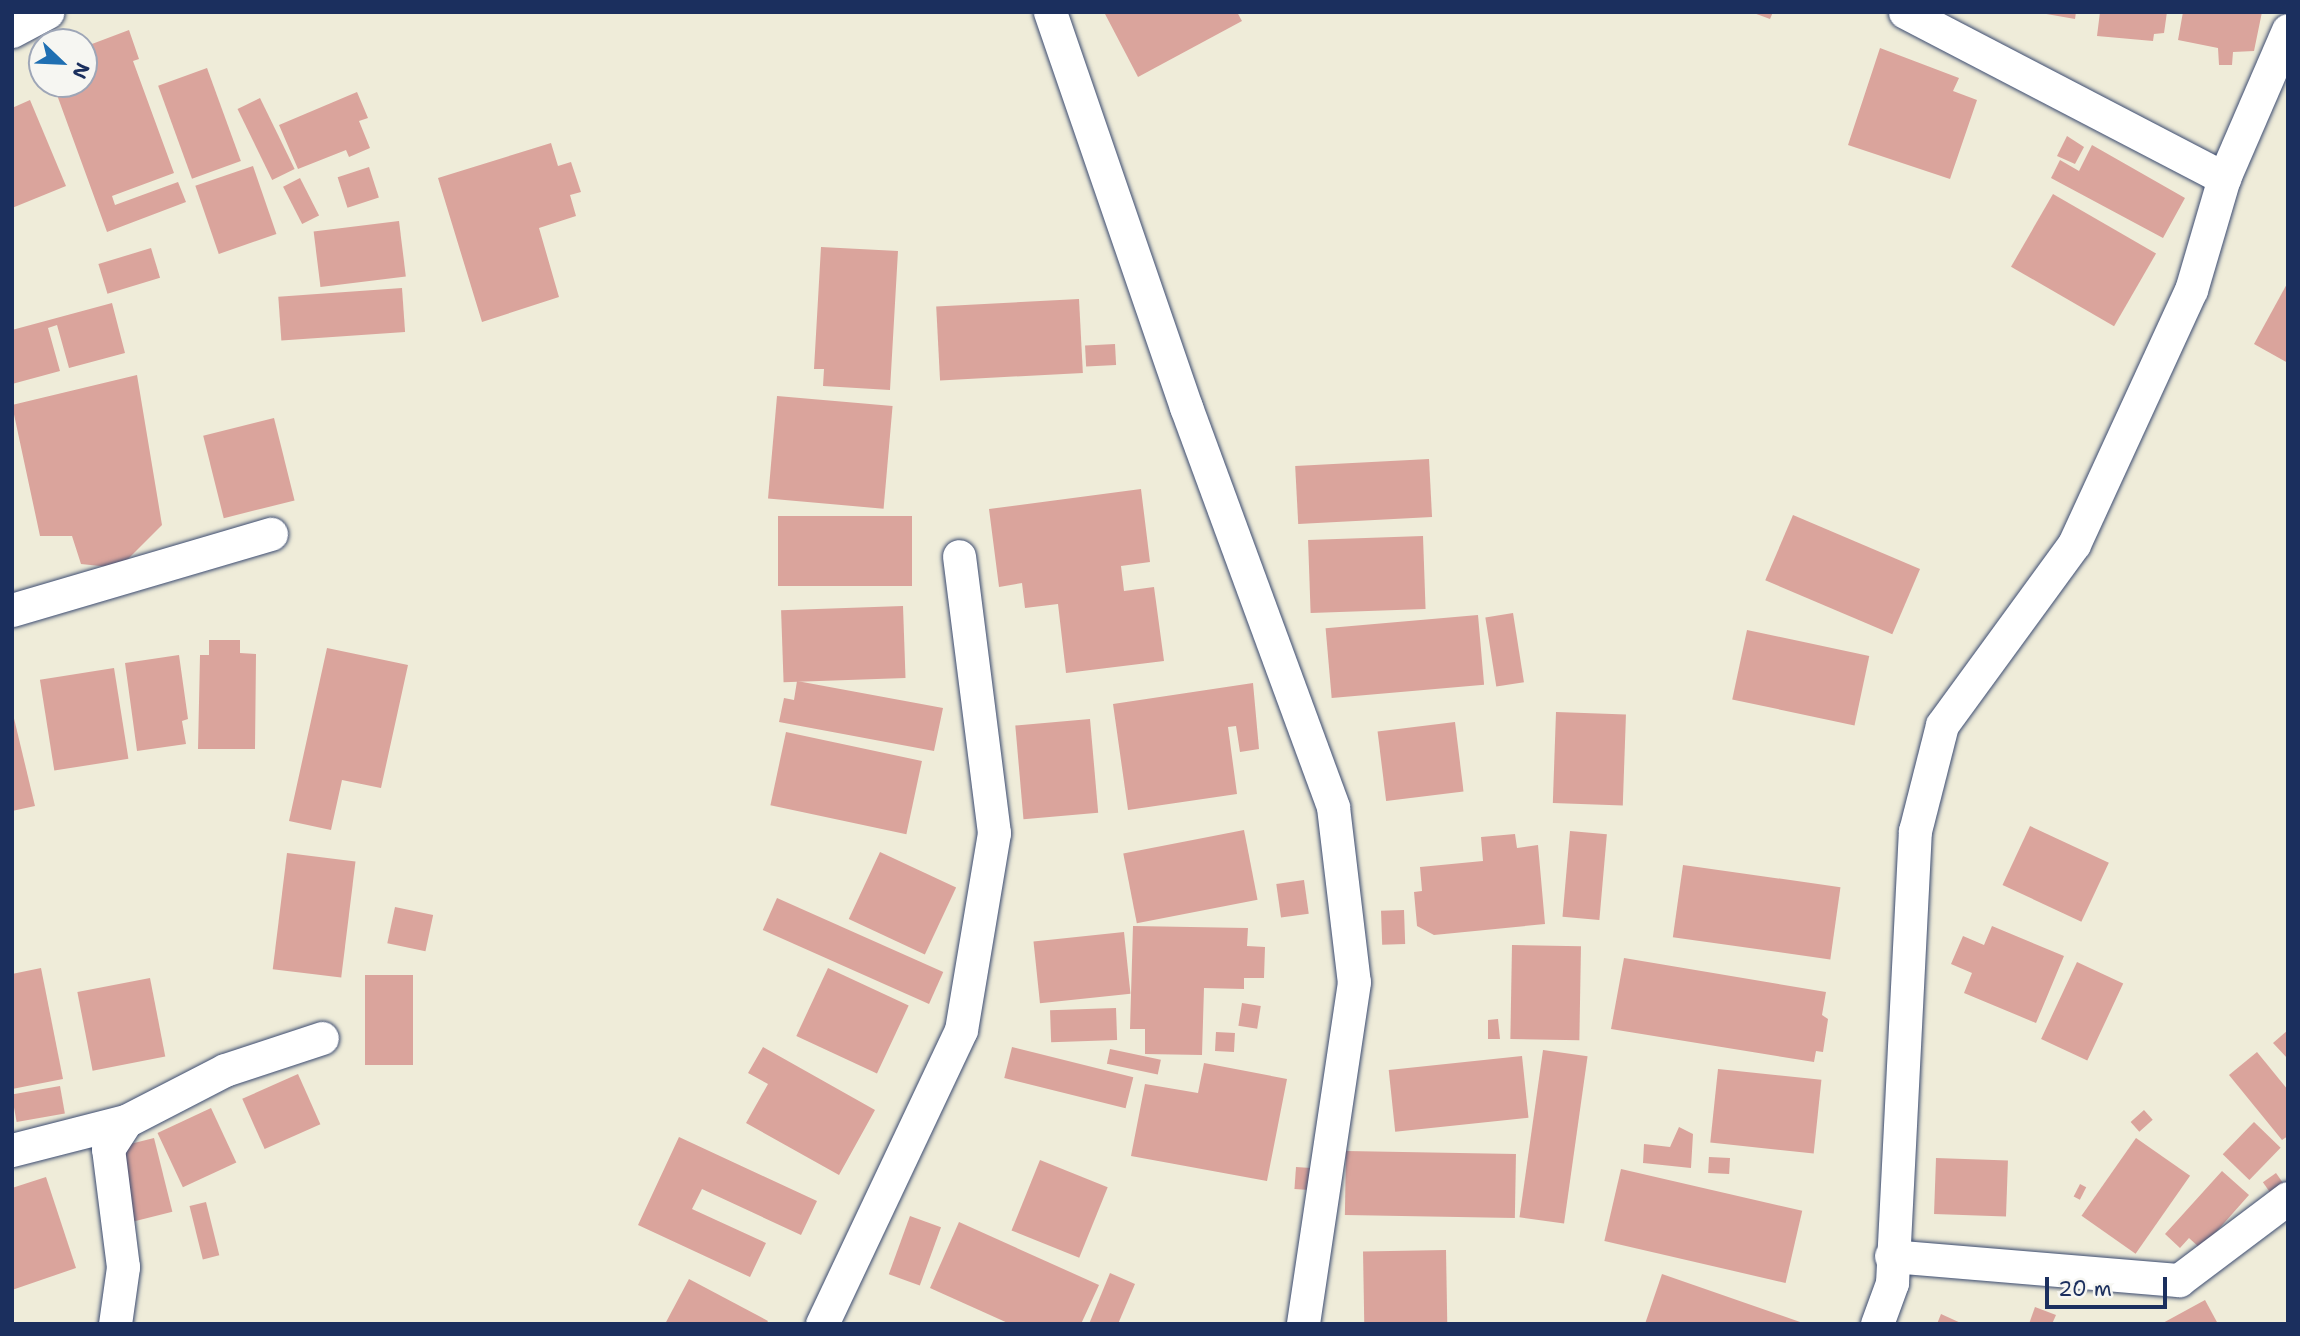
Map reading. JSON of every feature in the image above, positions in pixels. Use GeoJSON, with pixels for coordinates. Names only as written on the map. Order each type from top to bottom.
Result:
{"type":"FeatureCollection","features":[{"type":"Feature","properties":{"kind":"street"},"geometry":{"type":"LineString","coordinates":[[12,31],[47,12]]}},
{"type":"Feature","properties":{"kind":"street"},"geometry":{"type":"LineString","coordinates":[[1050,12],[1186,408],[1333,807],[1354,982],[1303,1324]]}},
{"type":"Feature","properties":{"kind":"street"},"geometry":{"type":"LineString","coordinates":[[1905,12],[2224,178]]}},
{"type":"Feature","properties":{"kind":"street"},"geometry":{"type":"LineString","coordinates":[[1877,1324],[1892,1283],[1891,1256],[1915,831],[1942,725],[2074,544],[2191,290],[2224,178],[2288,30]]}},
{"type":"Feature","properties":{"kind":"street"},"geometry":{"type":"LineString","coordinates":[[12,610],[271,534]]}},
{"type":"Feature","properties":{"kind":"street"},"geometry":{"type":"LineString","coordinates":[[822,1324],[961,1030],[994,833],[959,556]]}},
{"type":"Feature","properties":{"kind":"street"},"geometry":{"type":"LineString","coordinates":[[12,1150],[126,1121],[225,1070],[322,1038]]}},
{"type":"Feature","properties":{"kind":"street"},"geometry":{"type":"LineString","coordinates":[[115,1324],[123,1267],[108,1149],[126,1121]]}},
{"type":"Feature","properties":{"kind":"street"},"geometry":{"type":"LineString","coordinates":[[1891,1256],[2179,1280],[2288,1198]]}},
{"type":"Feature","properties":{"kind":"building"},"geometry":{"type":"Polygon","coordinates":[[[1104,12],[1237,12],[1242,21],[1138,77],[1104,12]]]}},
{"type":"Feature","properties":{"kind":"building"},"geometry":{"type":"Polygon","coordinates":[[[1751,12],[1773,12],[1770,19],[1751,12]]]}},
{"type":"Feature","properties":{"kind":"building"},"geometry":{"type":"Polygon","coordinates":[[[2035,12],[2076,12],[2075,19],[2035,12]]]}},
{"type":"Feature","properties":{"kind":"building"},"geometry":{"type":"Polygon","coordinates":[[[2100,12],[2167,12],[2164,33],[2154,34],[2153,41],[2097,36],[2100,12]]]}},
{"type":"Feature","properties":{"kind":"building"},"geometry":{"type":"Polygon","coordinates":[[[2183,12],[2262,12],[2254,51],[2233,52],[2232,65],[2219,65],[2218,48],[2178,40],[2183,12]]]}},
{"type":"Feature","properties":{"kind":"building"},"geometry":{"type":"Polygon","coordinates":[[[129,30],[139,59],[133,61],[174,173],[112,196],[115,205],[178,182],[186,202],[107,232],[58,98],[98,98],[98,42],[129,30]]]}},
{"type":"Feature","properties":{"kind":"building"},"geometry":{"type":"Polygon","coordinates":[[[1880,48],[1959,78],[1953,91],[1977,100],[1950,179],[1848,145],[1880,48]]]}},
{"type":"Feature","properties":{"kind":"building"},"geometry":{"type":"Polygon","coordinates":[[[207,68],[241,161],[192,179],[158,86],[207,68]]]}},
{"type":"Feature","properties":{"kind":"building"},"geometry":{"type":"Polygon","coordinates":[[[357,92],[368,118],[359,121],[370,148],[349,157],[346,150],[298,169],[279,125],[357,92]]]}},
{"type":"Feature","properties":{"kind":"building"},"geometry":{"type":"Polygon","coordinates":[[[260,98],[295,169],[272,180],[238,109],[260,98]]]}},
{"type":"Feature","properties":{"kind":"building"},"geometry":{"type":"Polygon","coordinates":[[[30,100],[66,186],[12,208],[12,108],[30,100]]]}},
{"type":"Feature","properties":{"kind":"building"},"geometry":{"type":"Polygon","coordinates":[[[2067,136],[2084,147],[2075,164],[2057,156],[2067,136]]]}},
{"type":"Feature","properties":{"kind":"building"},"geometry":{"type":"Polygon","coordinates":[[[551,143],[558,166],[571,162],[581,192],[570,195],[576,216],[539,228],[559,297],[482,322],[438,178],[551,143]]]}},
{"type":"Feature","properties":{"kind":"building"},"geometry":{"type":"Polygon","coordinates":[[[2092,145],[2185,198],[2163,238],[2051,178],[2060,160],[2079,171],[2092,145]]]}},
{"type":"Feature","properties":{"kind":"building"},"geometry":{"type":"Polygon","coordinates":[[[253,166],[276,234],[219,254],[195,186],[253,166]]]}},
{"type":"Feature","properties":{"kind":"building"},"geometry":{"type":"Polygon","coordinates":[[[369,167],[379,197],[348,208],[338,177],[369,167]]]}},
{"type":"Feature","properties":{"kind":"building"},"geometry":{"type":"Polygon","coordinates":[[[300,178],[319,215],[302,224],[283,187],[300,178]]]}},
{"type":"Feature","properties":{"kind":"building"},"geometry":{"type":"Polygon","coordinates":[[[2053,194],[2156,254],[2114,326],[2011,267],[2053,194]]]}},
{"type":"Feature","properties":{"kind":"building"},"geometry":{"type":"Polygon","coordinates":[[[399,221],[406,277],[320,287],[314,231],[399,221]]]}},
{"type":"Feature","properties":{"kind":"building"},"geometry":{"type":"Polygon","coordinates":[[[821,247],[898,251],[890,390],[823,386],[824,369],[814,369],[821,247]]]}},
{"type":"Feature","properties":{"kind":"building"},"geometry":{"type":"Polygon","coordinates":[[[151,248],[160,278],[107,294],[98,264],[151,248]]]}},
{"type":"Feature","properties":{"kind":"building"},"geometry":{"type":"Polygon","coordinates":[[[2288,282],[2288,363],[2254,344],[2288,282]]]}},
{"type":"Feature","properties":{"kind":"building"},"geometry":{"type":"Polygon","coordinates":[[[402,288],[405,332],[281,341],[278,297],[402,288]]]}},
{"type":"Feature","properties":{"kind":"building"},"geometry":{"type":"Polygon","coordinates":[[[1079,299],[1083,373],[940,380],[936,306],[1079,299]]]}},
{"type":"Feature","properties":{"kind":"building"},"geometry":{"type":"Polygon","coordinates":[[[112,303],[125,353],[69,368],[57,325],[48,328],[60,371],[12,384],[12,330],[112,303]]]}},
{"type":"Feature","properties":{"kind":"building"},"geometry":{"type":"Polygon","coordinates":[[[1115,344],[1116,365],[1086,367],[1085,346],[1115,344]]]}},
{"type":"Feature","properties":{"kind":"building"},"geometry":{"type":"Polygon","coordinates":[[[137,375],[162,525],[119,568],[81,564],[72,536],[40,536],[12,405],[137,375]]]}},
{"type":"Feature","properties":{"kind":"building"},"geometry":{"type":"Polygon","coordinates":[[[777,396],[893,406],[884,509],[768,499],[777,396]]]}},
{"type":"Feature","properties":{"kind":"building"},"geometry":{"type":"Polygon","coordinates":[[[274,418],[295,500],[224,518],[203,436],[274,418]]]}},
{"type":"Feature","properties":{"kind":"building"},"geometry":{"type":"Polygon","coordinates":[[[1429,459],[1432,517],[1298,524],[1295,466],[1429,459]]]}},
{"type":"Feature","properties":{"kind":"building"},"geometry":{"type":"Polygon","coordinates":[[[1141,489],[1150,562],[1121,566],[1124,591],[1154,587],[1164,661],[1066,673],[1058,604],[1025,608],[1022,583],[999,587],[989,509],[1141,489]]]}},
{"type":"Feature","properties":{"kind":"building"},"geometry":{"type":"Polygon","coordinates":[[[1793,515],[1920,569],[1892,634],[1765,580],[1793,515]]]}},
{"type":"Feature","properties":{"kind":"building"},"geometry":{"type":"Polygon","coordinates":[[[778,516],[912,516],[912,586],[778,586],[778,516]]]}},
{"type":"Feature","properties":{"kind":"building"},"geometry":{"type":"Polygon","coordinates":[[[1423,536],[1426,609],[1311,613],[1308,540],[1423,536]]]}},
{"type":"Feature","properties":{"kind":"building"},"geometry":{"type":"Polygon","coordinates":[[[903,606],[906,678],[784,682],[781,610],[903,606]]]}},
{"type":"Feature","properties":{"kind":"building"},"geometry":{"type":"Polygon","coordinates":[[[1513,613],[1524,682],[1496,687],[1485,617],[1513,613]]]}},
{"type":"Feature","properties":{"kind":"building"},"geometry":{"type":"Polygon","coordinates":[[[1478,615],[1484,685],[1332,698],[1326,628],[1478,615]]]}},
{"type":"Feature","properties":{"kind":"building"},"geometry":{"type":"Polygon","coordinates":[[[1747,630],[1869,656],[1855,725],[1732,699],[1747,630]]]}},
{"type":"Feature","properties":{"kind":"building"},"geometry":{"type":"Polygon","coordinates":[[[209,640],[240,640],[240,653],[256,654],[255,749],[198,749],[200,655],[209,655],[209,640]]]}},
{"type":"Feature","properties":{"kind":"building"},"geometry":{"type":"Polygon","coordinates":[[[327,648],[408,665],[381,788],[342,780],[331,830],[289,821],[327,648]]]}},
{"type":"Feature","properties":{"kind":"building"},"geometry":{"type":"Polygon","coordinates":[[[179,655],[188,719],[182,721],[186,744],[137,751],[125,663],[179,655]]]}},
{"type":"Feature","properties":{"kind":"building"},"geometry":{"type":"Polygon","coordinates":[[[114,668],[128,759],[54,771],[40,680],[114,668]]]}},
{"type":"Feature","properties":{"kind":"building"},"geometry":{"type":"Polygon","coordinates":[[[797,681],[943,708],[934,751],[779,722],[784,698],[794,700],[797,681]]]}},
{"type":"Feature","properties":{"kind":"building"},"geometry":{"type":"Polygon","coordinates":[[[1253,683],[1259,749],[1240,752],[1236,726],[1228,727],[1237,794],[1128,810],[1113,704],[1253,683]]]}},
{"type":"Feature","properties":{"kind":"building"},"geometry":{"type":"Polygon","coordinates":[[[12,710],[35,806],[12,811],[12,710]]]}},
{"type":"Feature","properties":{"kind":"building"},"geometry":{"type":"Polygon","coordinates":[[[1556,712],[1626,714],[1623,805],[1553,803],[1556,712]]]}},
{"type":"Feature","properties":{"kind":"building"},"geometry":{"type":"Polygon","coordinates":[[[1090,719],[1098,813],[1023,819],[1015,726],[1090,719]]]}},
{"type":"Feature","properties":{"kind":"building"},"geometry":{"type":"Polygon","coordinates":[[[1455,722],[1464,791],[1386,801],[1378,732],[1455,722]]]}},
{"type":"Feature","properties":{"kind":"building"},"geometry":{"type":"Polygon","coordinates":[[[786,732],[922,761],[906,834],[770,805],[786,732]]]}},
{"type":"Feature","properties":{"kind":"building"},"geometry":{"type":"Polygon","coordinates":[[[2030,826],[2109,863],[2081,922],[2003,885],[2030,826]]]}},
{"type":"Feature","properties":{"kind":"building"},"geometry":{"type":"Polygon","coordinates":[[[1244,830],[1258,900],[1137,923],[1123,853],[1244,830]]]}},
{"type":"Feature","properties":{"kind":"building"},"geometry":{"type":"Polygon","coordinates":[[[1570,831],[1607,834],[1599,920],[1563,917],[1570,831]]]}},
{"type":"Feature","properties":{"kind":"building"},"geometry":{"type":"Polygon","coordinates":[[[1515,834],[1517,848],[1538,845],[1545,924],[1434,935],[1417,926],[1414,892],[1422,891],[1420,867],[1483,861],[1481,837],[1515,834]]]}},
{"type":"Feature","properties":{"kind":"building"},"geometry":{"type":"Polygon","coordinates":[[[880,852],[956,887],[925,955],[849,919],[880,852]]]}},
{"type":"Feature","properties":{"kind":"building"},"geometry":{"type":"Polygon","coordinates":[[[287,853],[355,861],[341,978],[273,969],[287,853]]]}},
{"type":"Feature","properties":{"kind":"building"},"geometry":{"type":"Polygon","coordinates":[[[1683,865],[1840,887],[1830,959],[1673,937],[1683,865]]]}},
{"type":"Feature","properties":{"kind":"building"},"geometry":{"type":"Polygon","coordinates":[[[1304,880],[1309,914],[1281,918],[1276,884],[1304,880]]]}},
{"type":"Feature","properties":{"kind":"building"},"geometry":{"type":"Polygon","coordinates":[[[777,898],[943,972],[929,1004],[763,930],[777,898]]]}},
{"type":"Feature","properties":{"kind":"building"},"geometry":{"type":"Polygon","coordinates":[[[395,907],[433,915],[425,951],[387,943],[395,907]]]}},
{"type":"Feature","properties":{"kind":"building"},"geometry":{"type":"Polygon","coordinates":[[[1404,910],[1405,944],[1382,945],[1381,911],[1404,910]]]}},
{"type":"Feature","properties":{"kind":"building"},"geometry":{"type":"Polygon","coordinates":[[[1133,926],[1248,928],[1247,946],[1265,947],[1264,978],[1244,978],[1244,989],[1204,988],[1202,1055],[1145,1054],[1145,1029],[1130,1029],[1133,926]]]}},
{"type":"Feature","properties":{"kind":"building"},"geometry":{"type":"Polygon","coordinates":[[[1992,926],[2064,956],[2036,1023],[1964,993],[1972,973],[1951,964],[1963,936],[1984,945],[1992,926]]]}},
{"type":"Feature","properties":{"kind":"building"},"geometry":{"type":"Polygon","coordinates":[[[1124,932],[1130,994],[1040,1003],[1033,942],[1124,932]]]}},
{"type":"Feature","properties":{"kind":"building"},"geometry":{"type":"Polygon","coordinates":[[[1512,945],[1581,946],[1579,1040],[1510,1039],[1512,945]]]}},
{"type":"Feature","properties":{"kind":"building"},"geometry":{"type":"Polygon","coordinates":[[[1624,958],[1826,992],[1822,1015],[1828,1019],[1823,1052],[1816,1051],[1814,1062],[1611,1029],[1624,958]]]}},
{"type":"Feature","properties":{"kind":"building"},"geometry":{"type":"Polygon","coordinates":[[[2077,962],[2123,984],[2087,1061],[2041,1039],[2077,962]]]}},
{"type":"Feature","properties":{"kind":"building"},"geometry":{"type":"Polygon","coordinates":[[[41,968],[63,1079],[12,1089],[12,974],[41,968]]]}},
{"type":"Feature","properties":{"kind":"building"},"geometry":{"type":"Polygon","coordinates":[[[828,968],[909,1006],[877,1074],[796,1036],[828,968]]]}},
{"type":"Feature","properties":{"kind":"building"},"geometry":{"type":"Polygon","coordinates":[[[365,975],[413,975],[413,1065],[365,1065],[365,975]]]}},
{"type":"Feature","properties":{"kind":"building"},"geometry":{"type":"Polygon","coordinates":[[[150,978],[165,1057],[93,1071],[77,992],[150,978]]]}},
{"type":"Feature","properties":{"kind":"building"},"geometry":{"type":"Polygon","coordinates":[[[1242,1003],[1261,1006],[1257,1029],[1238,1026],[1242,1003]]]}},
{"type":"Feature","properties":{"kind":"building"},"geometry":{"type":"Polygon","coordinates":[[[1116,1008],[1117,1040],[1051,1042],[1050,1010],[1116,1008]]]}},
{"type":"Feature","properties":{"kind":"building"},"geometry":{"type":"Polygon","coordinates":[[[1498,1019],[1500,1039],[1488,1039],[1488,1020],[1498,1019]]]}},
{"type":"Feature","properties":{"kind":"building"},"geometry":{"type":"Polygon","coordinates":[[[2288,1030],[2288,1059],[2273,1043],[2288,1030]]]}},
{"type":"Feature","properties":{"kind":"building"},"geometry":{"type":"Polygon","coordinates":[[[1216,1032],[1235,1033],[1234,1052],[1215,1051],[1216,1032]]]}},
{"type":"Feature","properties":{"kind":"building"},"geometry":{"type":"Polygon","coordinates":[[[763,1047],[875,1110],[839,1175],[746,1123],[768,1084],[748,1073],[763,1047]]]}},
{"type":"Feature","properties":{"kind":"building"},"geometry":{"type":"Polygon","coordinates":[[[1012,1047],[1133,1077],[1126,1108],[1004,1078],[1012,1047]]]}},
{"type":"Feature","properties":{"kind":"building"},"geometry":{"type":"Polygon","coordinates":[[[1110,1049],[1161,1060],[1158,1074],[1107,1064],[1110,1049]]]}},
{"type":"Feature","properties":{"kind":"building"},"geometry":{"type":"Polygon","coordinates":[[[1543,1050],[1588,1056],[1564,1224],[1519,1217],[1543,1050]]]}},
{"type":"Feature","properties":{"kind":"building"},"geometry":{"type":"Polygon","coordinates":[[[2257,1052],[2288,1090],[2288,1136],[2282,1140],[2229,1075],[2257,1052]]]}},
{"type":"Feature","properties":{"kind":"building"},"geometry":{"type":"Polygon","coordinates":[[[1522,1056],[1528,1118],[1395,1132],[1389,1070],[1522,1056]]]}},
{"type":"Feature","properties":{"kind":"building"},"geometry":{"type":"Polygon","coordinates":[[[1204,1063],[1287,1079],[1267,1181],[1131,1156],[1145,1084],[1198,1093],[1204,1063]]]}},
{"type":"Feature","properties":{"kind":"building"},"geometry":{"type":"Polygon","coordinates":[[[1718,1069],[1821,1080],[1814,1153],[1710,1143],[1718,1069]]]}},
{"type":"Feature","properties":{"kind":"building"},"geometry":{"type":"Polygon","coordinates":[[[298,1074],[320,1124],[265,1149],[242,1099],[298,1074]]]}},
{"type":"Feature","properties":{"kind":"building"},"geometry":{"type":"Polygon","coordinates":[[[60,1086],[65,1114],[17,1122],[12,1094],[60,1086]]]}},
{"type":"Feature","properties":{"kind":"building"},"geometry":{"type":"Polygon","coordinates":[[[211,1108],[236,1162],[183,1187],[158,1133],[211,1108]]]}},
{"type":"Feature","properties":{"kind":"building"},"geometry":{"type":"Polygon","coordinates":[[[2144,1110],[2153,1120],[2139,1132],[2131,1122],[2144,1110]]]}},
{"type":"Feature","properties":{"kind":"building"},"geometry":{"type":"Polygon","coordinates":[[[2254,1122],[2281,1148],[2249,1180],[2223,1154],[2254,1122]]]}},
{"type":"Feature","properties":{"kind":"building"},"geometry":{"type":"Polygon","coordinates":[[[1679,1127],[1693,1134],[1691,1168],[1643,1163],[1644,1144],[1670,1147],[1679,1127]]]}},
{"type":"Feature","properties":{"kind":"building"},"geometry":{"type":"Polygon","coordinates":[[[679,1137],[817,1201],[801,1235],[702,1189],[692,1209],[766,1243],[750,1277],[638,1225],[679,1137]]]}},
{"type":"Feature","properties":{"kind":"building"},"geometry":{"type":"Polygon","coordinates":[[[154,1138],[172,1212],[133,1222],[114,1148],[154,1138]]]}},
{"type":"Feature","properties":{"kind":"building"},"geometry":{"type":"Polygon","coordinates":[[[2136,1138],[2190,1176],[2136,1254],[2082,1216],[2136,1138]]]}},
{"type":"Feature","properties":{"kind":"building"},"geometry":{"type":"Polygon","coordinates":[[[1346,1151],[1516,1154],[1515,1218],[1345,1215],[1346,1151]]]}},
{"type":"Feature","properties":{"kind":"building"},"geometry":{"type":"Polygon","coordinates":[[[1709,1157],[1730,1158],[1729,1174],[1708,1173],[1709,1157]]]}},
{"type":"Feature","properties":{"kind":"building"},"geometry":{"type":"Polygon","coordinates":[[[1936,1158],[2008,1161],[2006,1216],[1934,1214],[1936,1158]]]}},
{"type":"Feature","properties":{"kind":"building"},"geometry":{"type":"Polygon","coordinates":[[[1040,1160],[1108,1187],[1079,1258],[1012,1230],[1040,1160]]]}},
{"type":"Feature","properties":{"kind":"building"},"geometry":{"type":"Polygon","coordinates":[[[1296,1167],[1311,1168],[1309,1190],[1294,1189],[1296,1167]]]}},
{"type":"Feature","properties":{"kind":"building"},"geometry":{"type":"Polygon","coordinates":[[[1621,1169],[1802,1211],[1786,1283],[1604,1241],[1621,1169]]]}},
{"type":"Feature","properties":{"kind":"building"},"geometry":{"type":"Polygon","coordinates":[[[2222,1171],[2249,1195],[2201,1249],[2189,1238],[2180,1248],[2165,1234],[2222,1171]]]}},
{"type":"Feature","properties":{"kind":"building"},"geometry":{"type":"Polygon","coordinates":[[[2276,1173],[2285,1186],[2272,1195],[2263,1182],[2276,1173]]]}},
{"type":"Feature","properties":{"kind":"building"},"geometry":{"type":"Polygon","coordinates":[[[46,1177],[76,1268],[12,1290],[12,1188],[46,1177]]]}},
{"type":"Feature","properties":{"kind":"building"},"geometry":{"type":"Polygon","coordinates":[[[2080,1184],[2086,1187],[2080,1200],[2074,1196],[2080,1184]]]}},
{"type":"Feature","properties":{"kind":"building"},"geometry":{"type":"Polygon","coordinates":[[[206,1202],[219,1255],[203,1259],[190,1206],[206,1202]]]}},
{"type":"Feature","properties":{"kind":"building"},"geometry":{"type":"Polygon","coordinates":[[[910,1216],[941,1227],[920,1286],[889,1274],[910,1216]]]}},
{"type":"Feature","properties":{"kind":"building"},"geometry":{"type":"Polygon","coordinates":[[[959,1222],[1099,1285],[1081,1324],[1010,1324],[930,1288],[959,1222]]]}},
{"type":"Feature","properties":{"kind":"building"},"geometry":{"type":"Polygon","coordinates":[[[1446,1250],[1447,1323],[1364,1324],[1363,1251],[1446,1250]]]}},
{"type":"Feature","properties":{"kind":"building"},"geometry":{"type":"Polygon","coordinates":[[[1110,1273],[1135,1284],[1118,1324],[1089,1324],[1110,1273]]]}},
{"type":"Feature","properties":{"kind":"building"},"geometry":{"type":"Polygon","coordinates":[[[1662,1274],[1803,1323],[1803,1324],[1645,1324],[1662,1274]]]}},
{"type":"Feature","properties":{"kind":"building"},"geometry":{"type":"Polygon","coordinates":[[[689,1279],[768,1321],[766,1324],[665,1324],[689,1279]]]}},
{"type":"Feature","properties":{"kind":"building"},"geometry":{"type":"Polygon","coordinates":[[[2205,1300],[2218,1324],[2161,1324],[2205,1300]]]}},
{"type":"Feature","properties":{"kind":"building"},"geometry":{"type":"Polygon","coordinates":[[[2035,1307],[2056,1315],[2052,1324],[2029,1324],[2035,1307]]]}},
{"type":"Feature","properties":{"kind":"building"},"geometry":{"type":"Polygon","coordinates":[[[1941,1314],[1963,1324],[1937,1324],[1941,1314]]]}}]}
